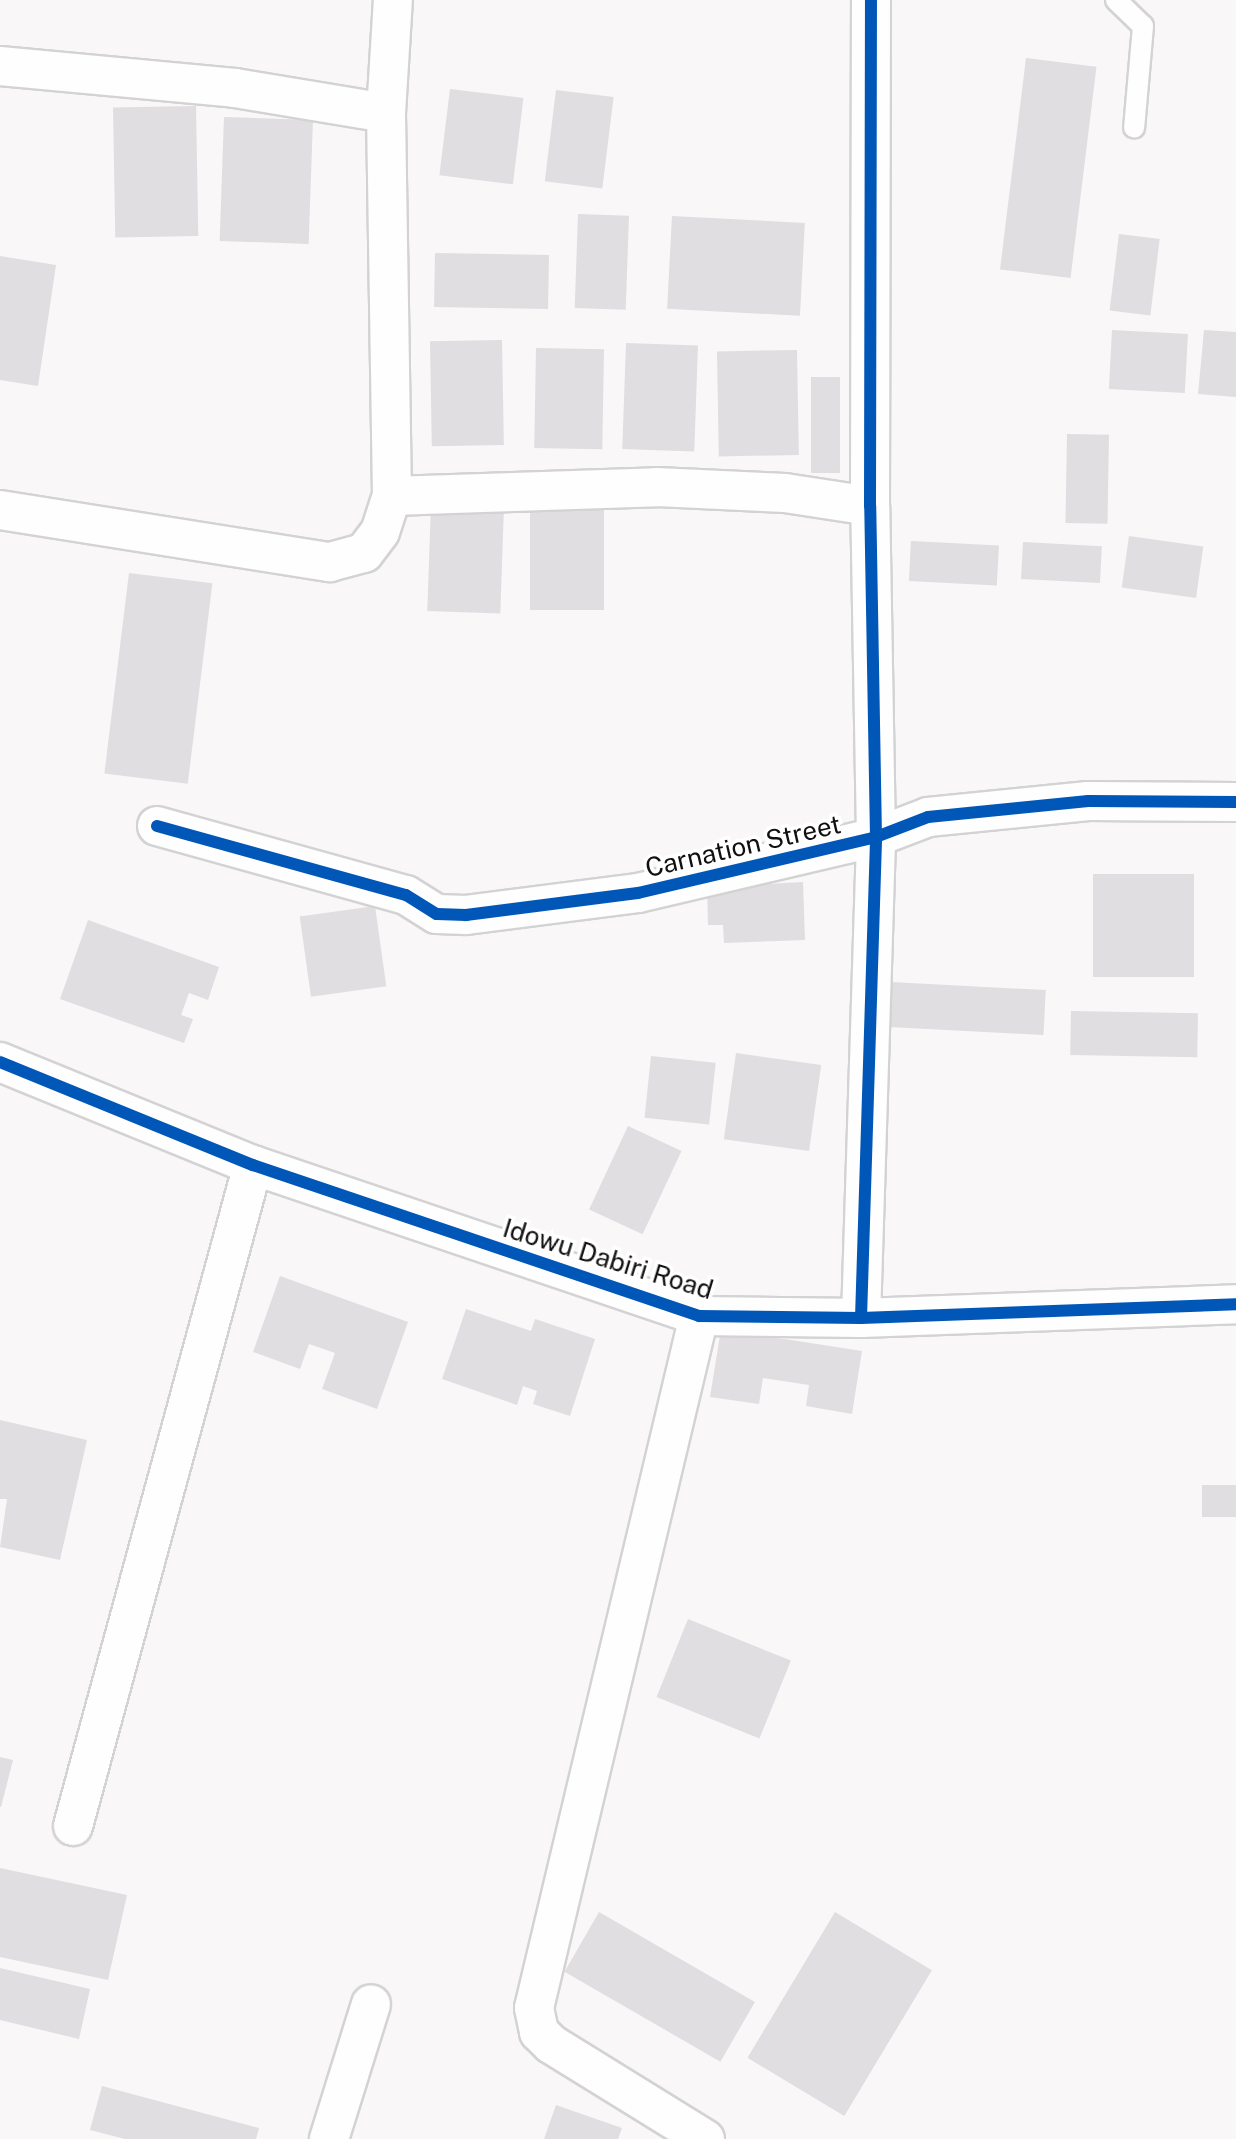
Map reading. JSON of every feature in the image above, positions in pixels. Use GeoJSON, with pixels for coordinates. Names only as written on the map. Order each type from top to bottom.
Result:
{"type":"FeatureCollection","features":[{"type":"Feature","properties":{"kind":"street"},"geometry":{"type":"LineString","coordinates":[[0,510],[330,562],[364,553],[380,532],[392,496],[386,113],[393,0]]}},
{"type":"Feature","properties":{"kind":"street"},"geometry":{"type":"LineString","coordinates":[[861,1318],[876,837],[870,506],[871,0]]}},
{"type":"Feature","properties":{"kind":"street"},"geometry":{"type":"LineString","coordinates":[[0,66],[235,88],[386,113]]}},
{"type":"Feature","properties":{"kind":"street"},"geometry":{"type":"LineString","coordinates":[[392,496],[657,487],[785,493],[870,506]]}},
{"type":"Feature","properties":{"kind":"street","name":"Carnation Street"},"geometry":{"type":"LineString","coordinates":[[157,826],[406,895],[437,914],[466,915],[638,893],[876,837],[928,817],[1088,801],[1236,802]]}},
{"type":"Feature","properties":{"kind":"street","name":"Idowu Dabiri Road"},"geometry":{"type":"LineString","coordinates":[[0,1062],[253,1165],[699,1316],[861,1318],[1236,1304]]}},
{"type":"Feature","properties":{"kind":"street"},"geometry":{"type":"LineString","coordinates":[[73,1826],[253,1165]]}},
{"type":"Feature","properties":{"kind":"street"},"geometry":{"type":"LineString","coordinates":[[699,1316],[534,2008],[539,2032],[551,2044],[705,2139]]}},
{"type":"Feature","properties":{"kind":"street"},"geometry":{"type":"LineString","coordinates":[[329,2139],[371,2004]]}},
{"type":"Feature","properties":{"kind":"lane"},"geometry":{"type":"LineString","coordinates":[[1116,0],[1143,26],[1134,128]]}},
{"type":"Feature","properties":{"kind":"building"},"geometry":{"type":"Polygon","coordinates":[[[1026,58],[1096,67],[1071,278],[1000,269],[1026,58]]]}},
{"type":"Feature","properties":{"kind":"building"},"geometry":{"type":"Polygon","coordinates":[[[450,89],[523,98],[513,184],[439,175],[450,89]]]}},
{"type":"Feature","properties":{"kind":"building"},"geometry":{"type":"Polygon","coordinates":[[[556,90],[614,97],[602,188],[545,181],[556,90]]]}},
{"type":"Feature","properties":{"kind":"building"},"geometry":{"type":"Polygon","coordinates":[[[196,106],[198,236],[115,237],[113,107],[196,106]]]}},
{"type":"Feature","properties":{"kind":"building"},"geometry":{"type":"Polygon","coordinates":[[[224,117],[313,120],[309,244],[220,241],[224,117]]]}},
{"type":"Feature","properties":{"kind":"building"},"geometry":{"type":"Polygon","coordinates":[[[578,214],[629,216],[626,310],[575,308],[578,214]]]}},
{"type":"Feature","properties":{"kind":"building"},"geometry":{"type":"Polygon","coordinates":[[[672,216],[805,223],[800,316],[667,309],[672,216]]]}},
{"type":"Feature","properties":{"kind":"building"},"geometry":{"type":"Polygon","coordinates":[[[1119,234],[1160,239],[1150,315],[1110,310],[1119,234]]]}},
{"type":"Feature","properties":{"kind":"building"},"geometry":{"type":"Polygon","coordinates":[[[435,253],[549,255],[548,309],[434,307],[435,253]]]}},
{"type":"Feature","properties":{"kind":"building"},"geometry":{"type":"Polygon","coordinates":[[[0,256],[56,265],[38,386],[0,380],[0,256]]]}},
{"type":"Feature","properties":{"kind":"building"},"geometry":{"type":"Polygon","coordinates":[[[1112,330],[1188,334],[1185,393],[1109,389],[1112,330]]]}},
{"type":"Feature","properties":{"kind":"building"},"geometry":{"type":"Polygon","coordinates":[[[1204,330],[1236,332],[1236,397],[1198,394],[1204,330]]]}},
{"type":"Feature","properties":{"kind":"building"},"geometry":{"type":"Polygon","coordinates":[[[502,340],[504,445],[432,446],[430,341],[502,340]]]}},
{"type":"Feature","properties":{"kind":"building"},"geometry":{"type":"Polygon","coordinates":[[[626,343],[698,346],[694,451],[622,449],[626,343]]]}},
{"type":"Feature","properties":{"kind":"building"},"geometry":{"type":"Polygon","coordinates":[[[536,348],[604,349],[602,449],[534,448],[536,348]]]}},
{"type":"Feature","properties":{"kind":"building"},"geometry":{"type":"Polygon","coordinates":[[[797,350],[799,455],[719,456],[717,351],[797,350]]]}},
{"type":"Feature","properties":{"kind":"building"},"geometry":{"type":"Polygon","coordinates":[[[811,377],[840,377],[840,473],[811,473],[811,377]]]}},
{"type":"Feature","properties":{"kind":"building"},"geometry":{"type":"Polygon","coordinates":[[[1067,434],[1109,435],[1107,524],[1065,523],[1067,434]]]}},
{"type":"Feature","properties":{"kind":"building"},"geometry":{"type":"Polygon","coordinates":[[[431,505],[504,508],[500,613],[427,611],[431,505]]]}},
{"type":"Feature","properties":{"kind":"building"},"geometry":{"type":"Polygon","coordinates":[[[530,506],[604,506],[604,610],[530,610],[530,506]]]}},
{"type":"Feature","properties":{"kind":"building"},"geometry":{"type":"Polygon","coordinates":[[[1129,536],[1203,546],[1196,598],[1122,587],[1129,536]]]}},
{"type":"Feature","properties":{"kind":"building"},"geometry":{"type":"Polygon","coordinates":[[[911,541],[999,546],[997,586],[909,581],[911,541]]]}},
{"type":"Feature","properties":{"kind":"building"},"geometry":{"type":"Polygon","coordinates":[[[1023,542],[1102,546],[1100,583],[1021,579],[1023,542]]]}},
{"type":"Feature","properties":{"kind":"building"},"geometry":{"type":"Polygon","coordinates":[[[129,573],[212,583],[188,784],[104,773],[129,573]]]}},
{"type":"Feature","properties":{"kind":"building"},"geometry":{"type":"Polygon","coordinates":[[[1093,874],[1194,874],[1194,977],[1093,977],[1093,874]]]}},
{"type":"Feature","properties":{"kind":"building"},"geometry":{"type":"Polygon","coordinates":[[[803,882],[805,940],[724,943],[723,925],[708,925],[707,887],[803,882]]]}},
{"type":"Feature","properties":{"kind":"building"},"geometry":{"type":"Polygon","coordinates":[[[375,906],[386,986],[311,997],[300,917],[375,906]]]}},
{"type":"Feature","properties":{"kind":"building"},"geometry":{"type":"Polygon","coordinates":[[[88,920],[219,967],[208,1000],[189,993],[181,1015],[193,1019],[184,1043],[60,999],[88,920]]]}},
{"type":"Feature","properties":{"kind":"building"},"geometry":{"type":"Polygon","coordinates":[[[891,982],[1046,990],[1043,1035],[889,1027],[891,982]]]}},
{"type":"Feature","properties":{"kind":"building"},"geometry":{"type":"Polygon","coordinates":[[[1071,1011],[1198,1013],[1197,1057],[1070,1055],[1071,1011]]]}},
{"type":"Feature","properties":{"kind":"building"},"geometry":{"type":"Polygon","coordinates":[[[736,1053],[821,1065],[809,1151],[724,1139],[736,1053]]]}},
{"type":"Feature","properties":{"kind":"building"},"geometry":{"type":"Polygon","coordinates":[[[651,1056],[716,1063],[709,1124],[645,1118],[651,1056]]]}},
{"type":"Feature","properties":{"kind":"building"},"geometry":{"type":"Polygon","coordinates":[[[628,1126],[681,1151],[643,1234],[589,1209],[628,1126]]]}},
{"type":"Feature","properties":{"kind":"building"},"geometry":{"type":"Polygon","coordinates":[[[280,1276],[408,1322],[377,1409],[322,1389],[335,1353],[309,1344],[300,1369],[253,1352],[280,1276]]]}},
{"type":"Feature","properties":{"kind":"building"},"geometry":{"type":"Polygon","coordinates":[[[466,1309],[531,1331],[535,1319],[595,1339],[570,1416],[533,1404],[537,1391],[523,1386],[517,1405],[442,1379],[466,1309]]]}},
{"type":"Feature","properties":{"kind":"building"},"geometry":{"type":"Polygon","coordinates":[[[721,1329],[862,1351],[852,1414],[806,1406],[809,1385],[763,1378],[759,1404],[710,1397],[721,1329]]]}},
{"type":"Feature","properties":{"kind":"building"},"geometry":{"type":"Polygon","coordinates":[[[0,1420],[87,1440],[60,1560],[0,1547],[7,1499],[0,1499],[0,1420]]]}},
{"type":"Feature","properties":{"kind":"building"},"geometry":{"type":"Polygon","coordinates":[[[1202,1485],[1236,1485],[1236,1517],[1202,1517],[1202,1485]]]}},
{"type":"Feature","properties":{"kind":"building"},"geometry":{"type":"Polygon","coordinates":[[[688,1619],[791,1661],[759,1738],[657,1697],[688,1619]]]}},
{"type":"Feature","properties":{"kind":"building"},"geometry":{"type":"Polygon","coordinates":[[[0,1757],[13,1760],[1,1807],[0,1807],[0,1757]]]}},
{"type":"Feature","properties":{"kind":"building"},"geometry":{"type":"Polygon","coordinates":[[[0,1868],[127,1895],[108,1980],[0,1957],[0,1868]]]}},
{"type":"Feature","properties":{"kind":"building"},"geometry":{"type":"Polygon","coordinates":[[[599,1912],[755,2002],[720,2062],[564,1972],[599,1912]]]}},
{"type":"Feature","properties":{"kind":"building"},"geometry":{"type":"Polygon","coordinates":[[[835,1912],[932,1970],[844,2116],[747,2058],[835,1912]]]}},
{"type":"Feature","properties":{"kind":"building"},"geometry":{"type":"Polygon","coordinates":[[[0,1968],[90,1989],[79,2039],[0,2020],[0,1968]]]}},
{"type":"Feature","properties":{"kind":"building"},"geometry":{"type":"Polygon","coordinates":[[[102,2086],[259,2128],[256,2139],[125,2139],[90,2130],[102,2086]]]}},
{"type":"Feature","properties":{"kind":"building"},"geometry":{"type":"Polygon","coordinates":[[[556,2105],[622,2128],[618,2139],[544,2139],[556,2105]]]}},
{"type":"Feature","properties":{"kind":"cycle path"},"geometry":{"type":"LineString","coordinates":[[861,1318],[876,837],[870,506],[871,0]]}},
{"type":"Feature","properties":{"kind":"cycle path"},"geometry":{"type":"LineString","coordinates":[[157,826],[406,895],[437,914],[466,915],[638,893],[876,837],[928,817],[1088,801],[1236,802]]}},
{"type":"Feature","properties":{"kind":"cycle path"},"geometry":{"type":"LineString","coordinates":[[0,1062],[253,1165],[699,1316],[861,1318],[1236,1304]]}}]}
